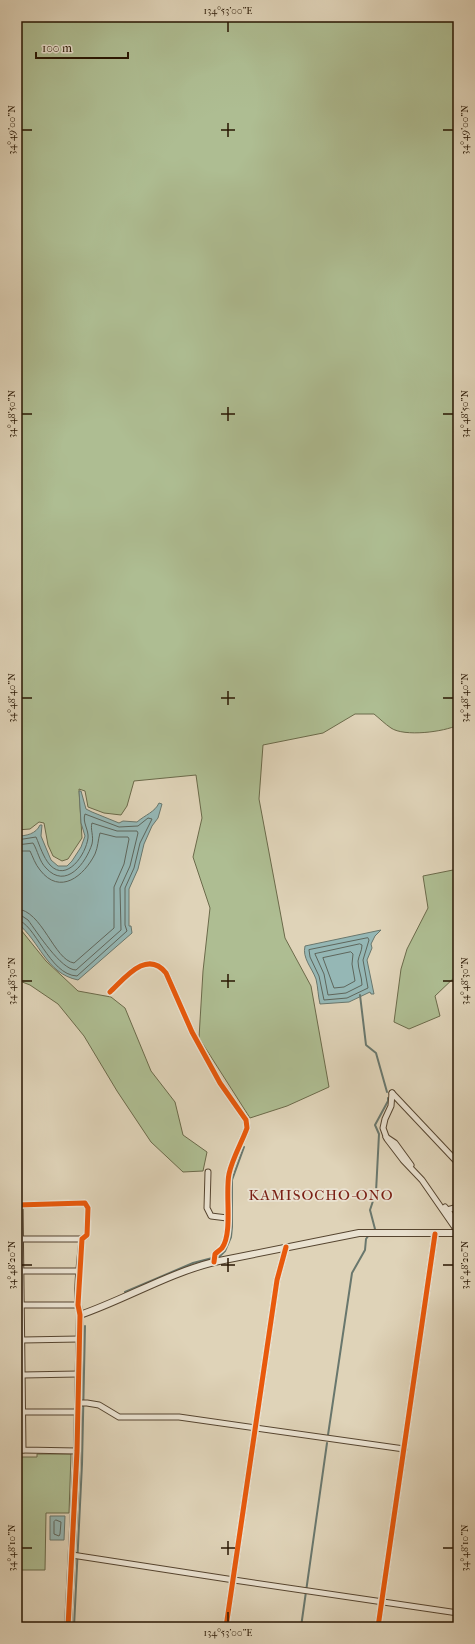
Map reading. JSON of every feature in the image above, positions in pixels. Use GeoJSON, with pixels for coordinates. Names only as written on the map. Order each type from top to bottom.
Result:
{"type":"FeatureCollection","features":[{"type":"Feature","properties":{"kind":"street"},"geometry":{"type":"LineString","coordinates":[[110,992],[141,964],[155,964],[162,968],[166,973],[192,1032],[220,1083],[246,1120],[247,1128],[229,1172],[227,1184],[226,1236],[223,1247],[215,1254],[214,1262]]}},
{"type":"Feature","properties":{"kind":"street"},"geometry":{"type":"LineString","coordinates":[[457,1231],[422,1180],[403,1160],[386,1136],[384,1128],[385,1119],[391,1106],[392,1093],[458,1163]]}},
{"type":"Feature","properties":{"kind":"street"},"geometry":{"type":"LineString","coordinates":[[386,1136],[395,1143],[404,1157],[422,1176],[454,1220],[457,1231]]}},
{"type":"Feature","properties":{"kind":"street"},"geometry":{"type":"LineString","coordinates":[[208,1172],[207,1208],[212,1216],[227,1218]]}},
{"type":"Feature","properties":{"kind":"street"},"geometry":{"type":"LineString","coordinates":[[21,1239],[82,1239],[87,1235],[88,1208],[85,1203],[19,1205],[22,1271],[23,1450]]}},
{"type":"Feature","properties":{"kind":"street"},"geometry":{"type":"LineString","coordinates":[[447,1210],[458,1207]]}},
{"type":"Feature","properties":{"kind":"street"},"geometry":{"type":"LineString","coordinates":[[80,1315],[98,1309],[146,1286],[214,1262],[359,1233],[376,1232],[435,1234],[457,1231]]}},
{"type":"Feature","properties":{"kind":"street"},"geometry":{"type":"LineString","coordinates":[[378,1627],[435,1234]]}},
{"type":"Feature","properties":{"kind":"street"},"geometry":{"type":"LineString","coordinates":[[68,1627],[77,1451],[80,1315],[78,1305],[82,1239]]}},
{"type":"Feature","properties":{"kind":"street"},"geometry":{"type":"LineString","coordinates":[[226,1627],[277,1280],[286,1247]]}},
{"type":"Feature","properties":{"kind":"street"},"geometry":{"type":"LineString","coordinates":[[22,1271],[80,1271]]}},
{"type":"Feature","properties":{"kind":"street"},"geometry":{"type":"LineString","coordinates":[[22,1305],[78,1305]]}},
{"type":"Feature","properties":{"kind":"street"},"geometry":{"type":"LineString","coordinates":[[22,1340],[79,1339]]}},
{"type":"Feature","properties":{"kind":"street"},"geometry":{"type":"LineString","coordinates":[[23,1375],[78,1374]]}},
{"type":"Feature","properties":{"kind":"street"},"geometry":{"type":"LineString","coordinates":[[78,1403],[99,1405],[119,1417],[179,1417],[404,1449]]}},
{"type":"Feature","properties":{"kind":"street"},"geometry":{"type":"LineString","coordinates":[[23,1412],[78,1412]]}},
{"type":"Feature","properties":{"kind":"street"},"geometry":{"type":"LineString","coordinates":[[17,1450],[77,1451]]}},
{"type":"Feature","properties":{"kind":"street"},"geometry":{"type":"LineString","coordinates":[[72,1555],[458,1613]]}},
{"type":"Feature","properties":{"kind":"green space"},"geometry":{"type":"Polygon","coordinates":[[[17,17],[458,17],[458,725],[443,730],[414,733],[397,731],[374,714],[355,714],[323,733],[263,745],[259,799],[285,938],[311,986],[329,1087],[287,1106],[250,1118],[199,1038],[203,971],[210,908],[193,857],[202,818],[196,775],[134,781],[127,806],[121,815],[104,813],[88,807],[85,791],[79,789],[82,838],[68,859],[62,861],[53,856],[48,845],[44,823],[39,822],[30,829],[17,830],[17,17]]]}},
{"type":"Feature","properties":{"kind":"green space"},"geometry":{"type":"Polygon","coordinates":[[[458,869],[458,974],[435,996],[440,1016],[409,1029],[394,1022],[401,969],[407,949],[428,908],[423,876],[458,869]]]}},
{"type":"Feature","properties":{"kind":"green space"},"geometry":{"type":"Polygon","coordinates":[[[17,925],[46,961],[78,991],[111,997],[125,1008],[151,1071],[175,1102],[183,1135],[207,1152],[203,1171],[183,1172],[151,1142],[117,1091],[84,1036],[58,1004],[30,985],[17,980],[17,925]]]}},
{"type":"Feature","properties":{"kind":"green space"},"geometry":{"type":"Polygon","coordinates":[[[37,1454],[71,1454],[69,1513],[46,1513],[45,1570],[17,1570],[17,1457],[37,1457],[37,1454]]]}},
{"type":"Feature","properties":{"kind":"water"},"geometry":{"type":"Polygon","coordinates":[[[79,791],[81,791],[86,809],[119,823],[123,821],[137,822],[152,811],[159,803],[162,804],[158,818],[152,826],[144,844],[138,869],[129,889],[129,926],[131,926],[132,933],[78,980],[58,971],[17,923],[17,836],[30,834],[42,825],[41,836],[51,860],[58,866],[67,866],[81,847],[85,836],[81,823],[79,791]]]}},
{"type":"Feature","properties":{"kind":"water"},"geometry":{"type":"Polygon","coordinates":[[[381,930],[375,936],[371,944],[372,948],[367,960],[374,994],[371,994],[370,992],[349,1002],[320,1004],[316,979],[306,959],[304,950],[305,946],[381,930]]]}},
{"type":"Feature","properties":{"kind":"water"},"geometry":{"type":"Polygon","coordinates":[[[50,1516],[65,1516],[64,1540],[50,1540],[50,1516]]]}},
{"type":"Feature","properties":{"kind":"waterway"},"geometry":{"type":"LineString","coordinates":[[360,995],[366,1045],[376,1053],[387,1092]]}},
{"type":"Feature","properties":{"kind":"waterway"},"geometry":{"type":"LineString","coordinates":[[372,1232],[375,1229],[370,1210],[376,1192],[379,1134],[375,1125],[388,1101],[388,1098]]}},
{"type":"Feature","properties":{"kind":"waterway"},"geometry":{"type":"LineString","coordinates":[[125,1292],[193,1263],[220,1256],[225,1251],[231,1237],[232,1227],[232,1180],[244,1147]]}},
{"type":"Feature","properties":{"kind":"waterway"},"geometry":{"type":"LineString","coordinates":[[328,1435],[352,1273],[365,1250],[366,1239],[369,1235]]}},
{"type":"Feature","properties":{"kind":"waterway"},"geometry":{"type":"LineString","coordinates":[[74,1627],[82,1464],[85,1326]]}},
{"type":"Feature","properties":{"kind":"waterway"},"geometry":{"type":"LineString","coordinates":[[301,1627],[327,1443]]}},
{"type":"Feature","properties":{"kind":"cycle path"},"geometry":{"type":"LineString","coordinates":[[110,992],[136,968],[151,964],[159,966],[166,973],[192,1032],[220,1083],[246,1120],[247,1128],[232,1162],[229,1174],[227,1233],[222,1248],[215,1254],[214,1262]]}},
{"type":"Feature","properties":{"kind":"cycle path"},"geometry":{"type":"LineString","coordinates":[[17,1205],[85,1203],[88,1208],[87,1235],[82,1239],[78,1305],[80,1315],[77,1451],[68,1627]]}},
{"type":"Feature","properties":{"kind":"cycle path"},"geometry":{"type":"LineString","coordinates":[[378,1627],[435,1234]]}},
{"type":"Feature","properties":{"kind":"cycle path"},"geometry":{"type":"LineString","coordinates":[[226,1627],[277,1280],[286,1247]]}},
{"type":"Feature","properties":{"kind":"district","name":"KAMISOCHO-ONO"},"geometry":{"type":"Point","coordinates":[321,1195]}}]}
